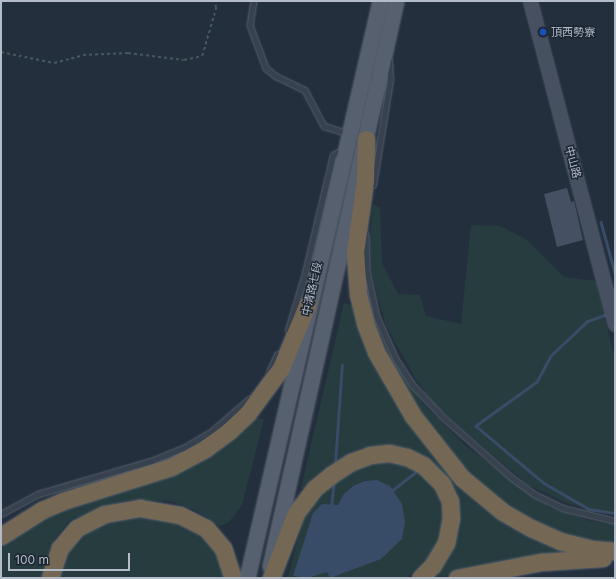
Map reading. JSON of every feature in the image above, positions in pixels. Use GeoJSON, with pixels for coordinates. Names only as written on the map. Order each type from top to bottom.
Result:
{"type":"FeatureCollection","features":[{"type":"Feature","properties":{"kind":"highway"},"geometry":{"type":"LineString","coordinates":[[366,139],[366,180],[355,252],[358,294],[365,323],[376,352],[413,416],[462,478],[503,512],[531,528],[560,540],[591,549],[615,551]]}},
{"type":"Feature","properties":{"kind":"highway"},"geometry":{"type":"LineString","coordinates":[[1,536],[42,510],[63,500],[171,467],[206,448],[229,431],[253,408],[280,368],[308,303]]}},
{"type":"Feature","properties":{"kind":"highway"},"geometry":{"type":"LineString","coordinates":[[271,578],[296,513],[315,488],[351,462],[370,455],[389,454],[407,457],[423,465],[436,477],[450,501],[451,522],[446,543],[436,562],[420,578]]}},
{"type":"Feature","properties":{"kind":"highway"},"geometry":{"type":"LineString","coordinates":[[50,578],[60,548],[78,528],[105,514],[140,508],[180,515],[206,528],[223,548],[233,578]]}},
{"type":"Feature","properties":{"kind":"highway"},"geometry":{"type":"LineString","coordinates":[[457,578],[541,562],[615,558]]}},
{"type":"Feature","properties":{"kind":"main road","name":"中清路七段"},"geometry":{"type":"LineString","coordinates":[[247,578],[308,303],[380,1]]}},
{"type":"Feature","properties":{"kind":"main road","name":"中清路七段"},"geometry":{"type":"LineString","coordinates":[[267,578],[396,1]]}},
{"type":"Feature","properties":{"kind":"street","name":"中山路"},"geometry":{"type":"LineString","coordinates":[[530,1],[615,324]]}},
{"type":"Feature","properties":{"kind":"lane"},"geometry":{"type":"LineString","coordinates":[[254,1],[250,25],[266,68],[276,76],[305,90],[324,126],[348,133]]}},
{"type":"Feature","properties":{"kind":"lane"},"geometry":{"type":"LineString","coordinates":[[371,194],[390,80],[387,44]]}},
{"type":"Feature","properties":{"kind":"lane"},"geometry":{"type":"LineString","coordinates":[[287,334],[304,277],[333,155],[345,148]]}},
{"type":"Feature","properties":{"kind":"lane"},"geometry":{"type":"LineString","coordinates":[[366,224],[367,271],[377,316],[392,352],[412,386],[448,422],[511,477],[536,495],[563,508],[615,521]]}},
{"type":"Feature","properties":{"kind":"lane"},"geometry":{"type":"LineString","coordinates":[[265,377],[280,348]]}},
{"type":"Feature","properties":{"kind":"lane"},"geometry":{"type":"LineString","coordinates":[[258,388],[262,383]]}},
{"type":"Feature","properties":{"kind":"lane"},"geometry":{"type":"LineString","coordinates":[[1,514],[38,494],[151,461],[184,448],[211,432],[254,394]]}},
{"type":"Feature","properties":{"kind":"path"},"geometry":{"type":"LineString","coordinates":[[1,52],[54,63],[83,55],[128,52],[184,60],[202,56],[216,8],[214,1]]}},
{"type":"Feature","properties":{"kind":"green space"},"geometry":{"type":"Polygon","coordinates":[[[373,204],[380,208],[382,263],[398,294],[420,295],[426,316],[461,324],[471,225],[500,226],[526,239],[564,277],[596,281],[615,360],[615,514],[569,504],[528,485],[436,406],[417,381],[386,326],[372,275],[370,238],[373,204]]]}},
{"type":"Feature","properties":{"kind":"green space"},"geometry":{"type":"Polygon","coordinates":[[[344,303],[355,307],[436,455],[574,555],[469,568],[439,578],[437,568],[455,511],[399,450],[377,445],[357,450],[342,459],[306,491],[301,488],[344,303]]]}},
{"type":"Feature","properties":{"kind":"green space"},"geometry":{"type":"Polygon","coordinates":[[[374,333],[383,339],[424,405],[465,445],[549,507],[591,521],[615,525],[615,546],[555,534],[500,505],[458,463],[423,419],[374,333]]]}},
{"type":"Feature","properties":{"kind":"green space"},"geometry":{"type":"Polygon","coordinates":[[[252,417],[264,419],[242,505],[228,523],[219,526],[197,511],[171,501],[129,500],[70,520],[53,541],[47,557],[44,578],[1,578],[1,543],[25,526],[100,493],[252,417]]]}},
{"type":"Feature","properties":{"kind":"green space"},"geometry":{"type":"Polygon","coordinates":[[[379,462],[400,464],[416,470],[437,489],[443,510],[442,532],[431,555],[406,578],[288,578],[305,510],[341,476],[379,462]]]}},
{"type":"Feature","properties":{"kind":"green space"},"geometry":{"type":"Polygon","coordinates":[[[136,514],[167,519],[195,528],[216,550],[225,578],[60,578],[64,557],[70,547],[98,522],[136,514]]]}},
{"type":"Feature","properties":{"kind":"water"},"geometry":{"type":"Polygon","coordinates":[[[377,480],[390,486],[402,504],[405,522],[402,539],[381,559],[330,578],[327,572],[307,578],[293,576],[313,513],[322,504],[338,505],[343,495],[353,486],[365,481],[377,480]]]}},
{"type":"Feature","properties":{"kind":"building"},"geometry":{"type":"Polygon","coordinates":[[[567,188],[571,202],[574,201],[583,240],[557,247],[544,194],[567,188]]]}},
{"type":"Feature","properties":{"kind":"waterway"},"geometry":{"type":"LineString","coordinates":[[601,222],[615,273]]}},
{"type":"Feature","properties":{"kind":"waterway"},"geometry":{"type":"LineString","coordinates":[[606,315],[587,322],[551,356],[537,382],[476,426],[544,483],[589,509],[615,513]]}},
{"type":"Feature","properties":{"kind":"waterway"},"geometry":{"type":"LineString","coordinates":[[335,464],[342,365]]}},
{"type":"Feature","properties":{"kind":"waterway"},"geometry":{"type":"LineString","coordinates":[[390,492],[419,469]]}},
{"type":"Feature","properties":{"kind":"waterway"},"geometry":{"type":"LineString","coordinates":[[331,508],[334,481]]}},
{"type":"Feature","properties":{"kind":"place","name":"頂西勢寮"},"geometry":{"type":"Point","coordinates":[543,32]}}]}
